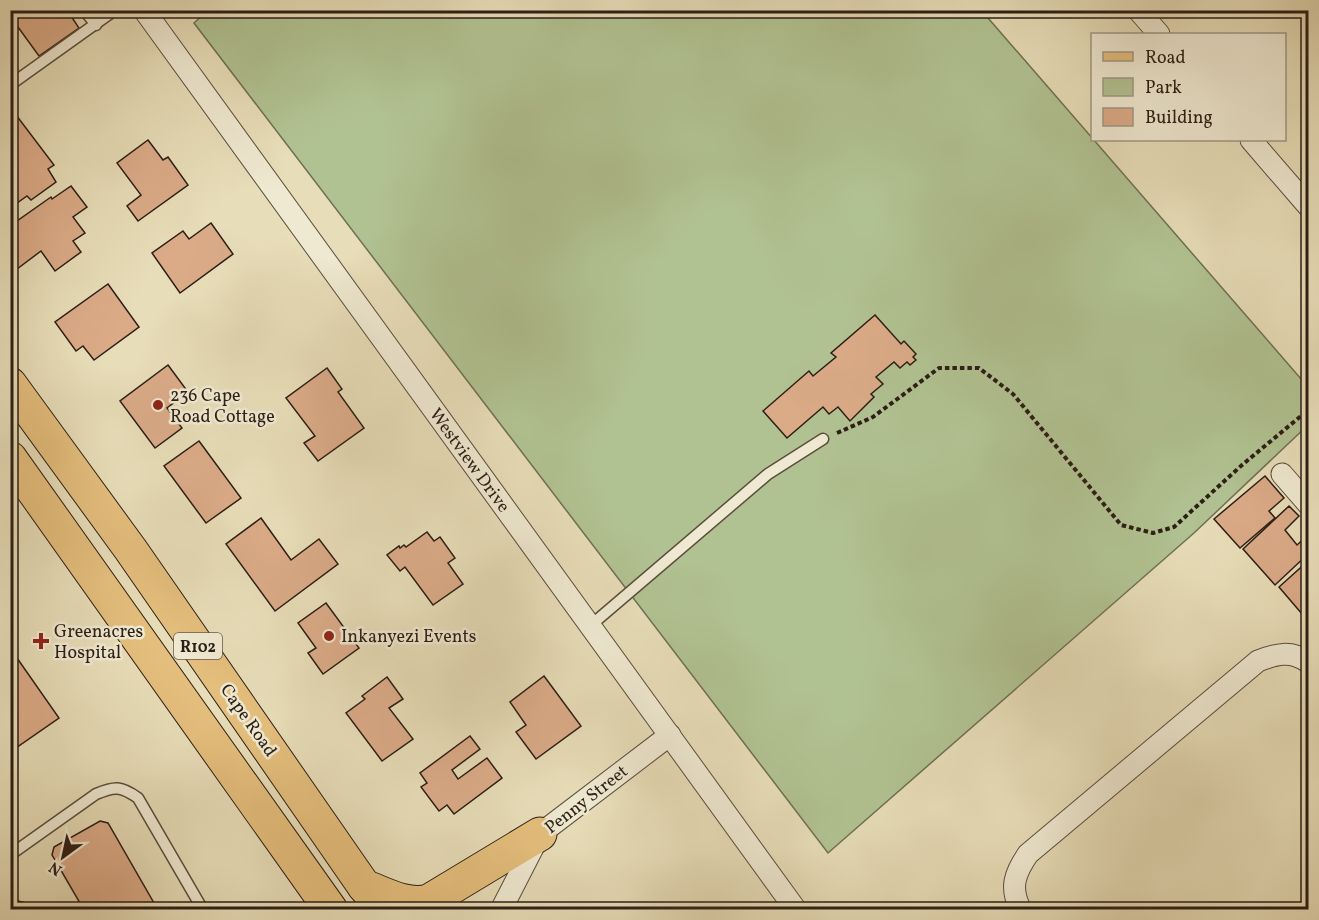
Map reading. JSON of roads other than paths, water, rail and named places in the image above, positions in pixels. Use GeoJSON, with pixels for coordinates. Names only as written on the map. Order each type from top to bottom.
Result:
{"type":"FeatureCollection","features":[{"type":"Feature","properties":{"kind":"main road","name":"Cape Road"},"geometry":{"type":"LineString","coordinates":[[10,384],[131,550],[374,898]]}},
{"type":"Feature","properties":{"kind":"main road","name":"R102"},"geometry":{"type":"LineString","coordinates":[[10,458],[331,909]]}},
{"type":"Feature","properties":{"kind":"main road"},"geometry":{"type":"LineString","coordinates":[[374,898],[419,904],[429,902],[540,834]]}},
{"type":"Feature","properties":{"kind":"street","name":"Westview Drive"},"geometry":{"type":"LineString","coordinates":[[144,10],[796,909]]}},
{"type":"Feature","properties":{"kind":"street"},"geometry":{"type":"LineString","coordinates":[[1138,10],[1158,33]]}},
{"type":"Feature","properties":{"kind":"street"},"geometry":{"type":"LineString","coordinates":[[1252,141],[1308,206]]}},
{"type":"Feature","properties":{"kind":"street"},"geometry":{"type":"LineString","coordinates":[[1282,474],[1308,504]]}},
{"type":"Feature","properties":{"kind":"street"},"geometry":{"type":"LineString","coordinates":[[1021,909],[1014,892],[1014,880],[1018,868],[1028,854],[1258,661],[1282,653],[1294,655],[1308,662]]}},
{"type":"Feature","properties":{"kind":"street","name":"Penny Street"},"geometry":{"type":"LineString","coordinates":[[501,909],[540,834],[670,735]]}},
{"type":"Feature","properties":{"kind":"lane"},"geometry":{"type":"LineString","coordinates":[[84,10],[96,25]]}},
{"type":"Feature","properties":{"kind":"lane"},"geometry":{"type":"LineString","coordinates":[[10,86],[115,10]]}},
{"type":"Feature","properties":{"kind":"lane"},"geometry":{"type":"LineString","coordinates":[[590,626],[768,474],[823,439]]}},
{"type":"Feature","properties":{"kind":"lane"},"geometry":{"type":"LineString","coordinates":[[10,855],[96,794],[110,788],[127,790],[138,798],[203,909]]}},
{"type":"Feature","properties":{"kind":"place","name":"236 Cape Road Cottage"},"geometry":{"type":"Point","coordinates":[158,405]}},
{"type":"Feature","properties":{"kind":"place","name":"Inkanyezi Events"},"geometry":{"type":"Point","coordinates":[329,636]}},
{"type":"Feature","properties":{"kind":"place","name":"Greenacres Hospital"},"geometry":{"type":"Point","coordinates":[41,641]}}]}
